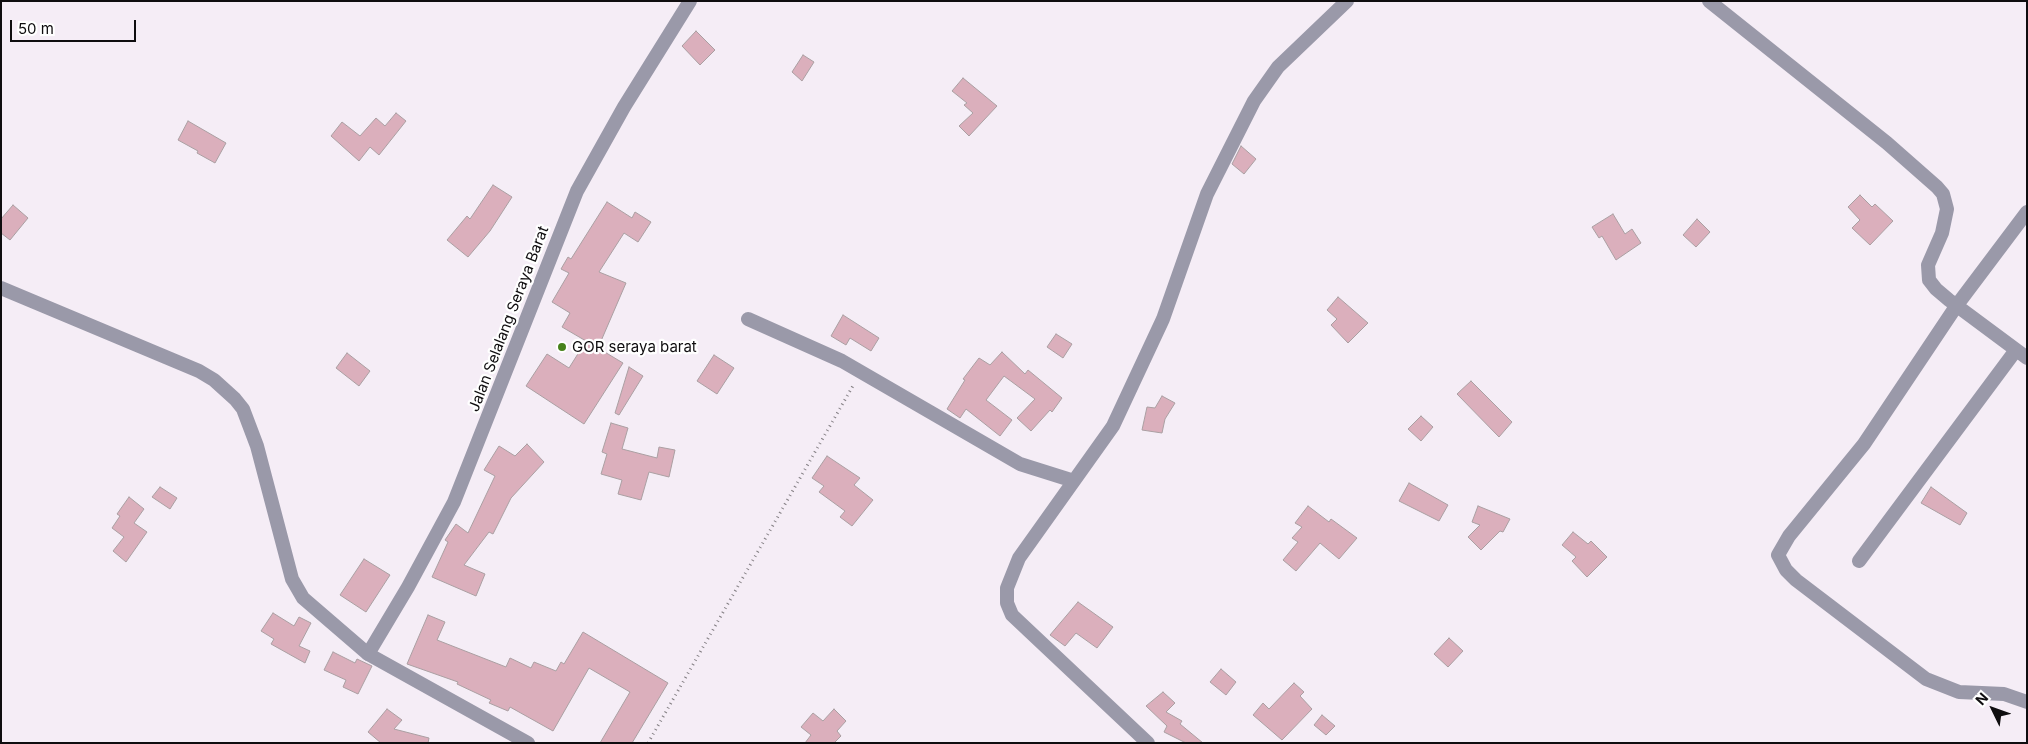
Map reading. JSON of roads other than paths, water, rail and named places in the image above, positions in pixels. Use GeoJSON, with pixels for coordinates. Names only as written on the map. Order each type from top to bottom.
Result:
{"type":"FeatureCollection","features":[{"type":"Feature","properties":{"kind":"street","name":"Jalan Selalang Seraya Barat"},"geometry":{"type":"LineString","coordinates":[[368,654],[454,502],[577,191],[624,107],[690,1]]}},
{"type":"Feature","properties":{"kind":"street"},"geometry":{"type":"LineString","coordinates":[[1148,743],[1012,615],[1007,603],[1007,588],[1019,558],[1051,510],[1113,426],[1159,328],[1190,249],[1208,194],[1254,101],[1278,67],[1347,1]]}},
{"type":"Feature","properties":{"kind":"street"},"geometry":{"type":"LineString","coordinates":[[1710,1],[1887,143],[1937,187],[1946,202],[1946,218],[1928,265],[1927,273],[1936,289],[2021,354],[1859,561]]}},
{"type":"Feature","properties":{"kind":"street"},"geometry":{"type":"LineString","coordinates":[[2027,212],[1957,305],[1864,444],[1789,536],[1778,555],[1786,570],[1796,580],[1926,679],[1958,692],[2004,694],[2027,702]]}},
{"type":"Feature","properties":{"kind":"street"},"geometry":{"type":"LineString","coordinates":[[1,288],[199,371],[214,380],[243,409],[254,438],[292,579],[303,598],[368,654],[528,743]]}},
{"type":"Feature","properties":{"kind":"street"},"geometry":{"type":"LineString","coordinates":[[748,320],[861,372],[1020,464],[1074,481]]}},
{"type":"Feature","properties":{"kind":"place","name":"GOR seraya barat"},"geometry":{"type":"Point","coordinates":[562,347]}}]}
